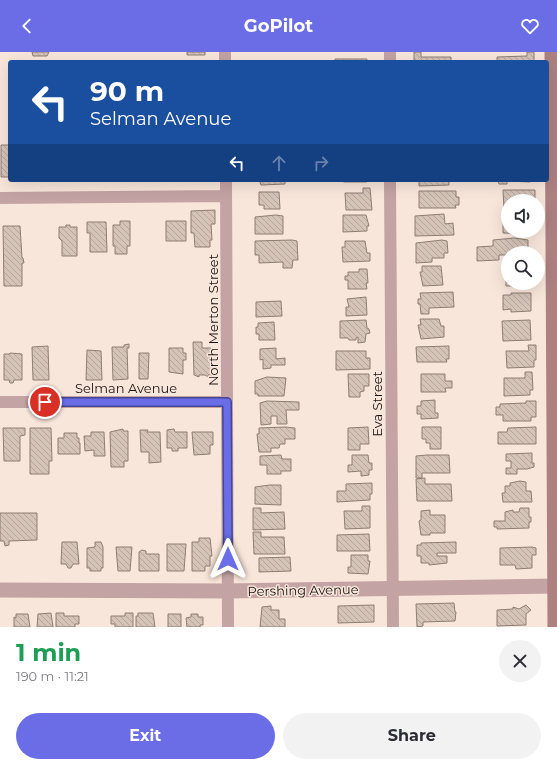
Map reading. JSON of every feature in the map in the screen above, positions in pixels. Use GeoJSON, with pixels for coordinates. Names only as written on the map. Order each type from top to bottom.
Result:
{"type":"FeatureCollection","features":[{"type":"Feature","properties":{"kind":"main road"},"geometry":{"type":"LineString","coordinates":[[553,52],[556,627]]}},
{"type":"Feature","properties":{"kind":"street","name":"North Merton Street"},"geometry":{"type":"LineString","coordinates":[[226,182],[228,627]]}},
{"type":"Feature","properties":{"kind":"street","name":"Eva Street"},"geometry":{"type":"LineString","coordinates":[[390,182],[393,627]]}},
{"type":"Feature","properties":{"kind":"street"},"geometry":{"type":"LineString","coordinates":[[0,198],[226,196]]}},
{"type":"Feature","properties":{"kind":"street","name":"Selman Avenue"},"geometry":{"type":"LineString","coordinates":[[0,402],[227,402]]}},
{"type":"Feature","properties":{"kind":"street","name":"Pershing Avenue"},"geometry":{"type":"LineString","coordinates":[[0,590],[228,591],[556,586]]}},
{"type":"Feature","properties":{"kind":"building"},"geometry":{"type":"Polygon","coordinates":[[[32,52],[49,52],[47,56],[33,56],[32,52]]]}},
{"type":"Feature","properties":{"kind":"building"},"geometry":{"type":"Polygon","coordinates":[[[187,52],[205,52],[205,55],[187,55],[187,52]]]}},
{"type":"Feature","properties":{"kind":"building"},"geometry":{"type":"Polygon","coordinates":[[[414,52],[421,52],[421,57],[451,57],[451,60],[414,60],[414,52]]]}},
{"type":"Feature","properties":{"kind":"building"},"geometry":{"type":"Polygon","coordinates":[[[527,52],[534,52],[534,60],[497,60],[497,57],[527,56],[527,52]]]}},
{"type":"Feature","properties":{"kind":"building"},"geometry":{"type":"Polygon","coordinates":[[[335,59],[367,59],[367,60],[335,59]]]}},
{"type":"Feature","properties":{"kind":"building"},"geometry":{"type":"Polygon","coordinates":[[[1,145],[8,145],[8,177],[1,177],[1,145]]]}},
{"type":"Feature","properties":{"kind":"building"},"geometry":{"type":"Polygon","coordinates":[[[260,182],[285,182],[285,184],[261,185],[260,182]]]}},
{"type":"Feature","properties":{"kind":"building"},"geometry":{"type":"Polygon","coordinates":[[[419,182],[449,182],[449,185],[419,186],[419,182]]]}},
{"type":"Feature","properties":{"kind":"building"},"geometry":{"type":"Polygon","coordinates":[[[498,182],[507,182],[507,184],[499,184],[498,182]]]}},
{"type":"Feature","properties":{"kind":"building"},"geometry":{"type":"Polygon","coordinates":[[[363,188],[370,188],[372,210],[346,210],[345,193],[363,193],[363,188]]]}},
{"type":"Feature","properties":{"kind":"building"},"geometry":{"type":"Polygon","coordinates":[[[503,190],[535,190],[535,194],[503,194],[503,190]]]}},
{"type":"Feature","properties":{"kind":"building"},"geometry":{"type":"Polygon","coordinates":[[[419,191],[456,191],[456,197],[459,197],[459,205],[455,205],[456,208],[419,208],[419,191]]]}},
{"type":"Feature","properties":{"kind":"building"},"geometry":{"type":"Polygon","coordinates":[[[259,192],[279,192],[280,209],[264,209],[264,205],[259,205],[259,192]]]}},
{"type":"Feature","properties":{"kind":"building"},"geometry":{"type":"Polygon","coordinates":[[[215,210],[215,224],[211,224],[212,240],[210,240],[210,247],[195,247],[194,233],[191,233],[191,211],[215,210]]]}},
{"type":"Feature","properties":{"kind":"building"},"geometry":{"type":"Polygon","coordinates":[[[444,214],[445,224],[453,223],[454,235],[415,236],[415,216],[444,214]]]}},
{"type":"Feature","properties":{"kind":"building"},"geometry":{"type":"Polygon","coordinates":[[[276,215],[283,216],[283,234],[255,234],[255,217],[276,215]]]}},
{"type":"Feature","properties":{"kind":"building"},"geometry":{"type":"Polygon","coordinates":[[[343,215],[366,215],[369,226],[367,226],[367,231],[343,232],[343,215]]]}},
{"type":"Feature","properties":{"kind":"building"},"geometry":{"type":"Polygon","coordinates":[[[120,221],[130,221],[130,246],[127,246],[127,254],[115,254],[115,246],[113,246],[113,225],[120,225],[120,221]]]}},
{"type":"Feature","properties":{"kind":"building"},"geometry":{"type":"Polygon","coordinates":[[[166,221],[186,221],[186,241],[166,241],[166,221]]]}},
{"type":"Feature","properties":{"kind":"building"},"geometry":{"type":"Polygon","coordinates":[[[87,222],[106,222],[107,252],[90,252],[90,233],[87,233],[87,222]]]}},
{"type":"Feature","properties":{"kind":"building"},"geometry":{"type":"Polygon","coordinates":[[[66,225],[70,225],[70,227],[77,227],[77,256],[62,256],[62,241],[59,238],[59,227],[66,227],[66,225]]]}},
{"type":"Feature","properties":{"kind":"building"},"geometry":{"type":"Polygon","coordinates":[[[3,226],[20,226],[22,258],[24,263],[22,263],[22,286],[4,286],[3,226]]]}},
{"type":"Feature","properties":{"kind":"building"},"geometry":{"type":"Polygon","coordinates":[[[514,238],[528,240],[528,246],[501,246],[501,255],[499,255],[499,260],[477,261],[477,247],[493,246],[493,240],[514,238]]]}},
{"type":"Feature","properties":{"kind":"building"},"geometry":{"type":"Polygon","coordinates":[[[442,240],[447,241],[448,253],[444,253],[444,258],[432,258],[432,262],[416,263],[416,243],[442,240]]]}},
{"type":"Feature","properties":{"kind":"building"},"geometry":{"type":"Polygon","coordinates":[[[255,241],[297,241],[298,260],[293,260],[292,268],[283,268],[283,262],[259,263],[259,255],[255,255],[255,241]]]}},
{"type":"Feature","properties":{"kind":"building"},"geometry":{"type":"Polygon","coordinates":[[[345,241],[365,241],[367,253],[370,253],[370,261],[343,262],[342,247],[345,247],[345,241]]]}},
{"type":"Feature","properties":{"kind":"building"},"geometry":{"type":"Polygon","coordinates":[[[422,266],[441,266],[443,285],[423,286],[420,272],[422,272],[422,266]]]}},
{"type":"Feature","properties":{"kind":"building"},"geometry":{"type":"Polygon","coordinates":[[[359,269],[367,269],[367,289],[348,289],[348,280],[345,280],[345,276],[348,276],[348,272],[359,272],[359,269]]]}},
{"type":"Feature","properties":{"kind":"building"},"geometry":{"type":"Polygon","coordinates":[[[453,292],[454,307],[429,308],[429,314],[421,314],[420,304],[418,304],[418,299],[421,299],[420,293],[453,292]]]}},
{"type":"Feature","properties":{"kind":"building"},"geometry":{"type":"Polygon","coordinates":[[[511,293],[531,293],[531,311],[511,312],[511,309],[503,310],[503,295],[511,295],[511,293]]]}},
{"type":"Feature","properties":{"kind":"building"},"geometry":{"type":"Polygon","coordinates":[[[366,297],[367,315],[346,316],[346,307],[349,307],[347,299],[366,297]]]}},
{"type":"Feature","properties":{"kind":"building"},"geometry":{"type":"Polygon","coordinates":[[[281,301],[282,316],[256,317],[256,302],[281,301]]]}},
{"type":"Feature","properties":{"kind":"building"},"geometry":{"type":"Polygon","coordinates":[[[420,319],[439,319],[441,326],[444,326],[444,337],[421,339],[418,325],[421,325],[420,319]]]}},
{"type":"Feature","properties":{"kind":"building"},"geometry":{"type":"Polygon","coordinates":[[[366,320],[367,328],[369,329],[370,333],[366,334],[365,342],[358,343],[358,337],[356,340],[340,338],[340,321],[366,320]]]}},
{"type":"Feature","properties":{"kind":"building"},"geometry":{"type":"Polygon","coordinates":[[[530,320],[531,340],[503,341],[502,321],[530,320]]]}},
{"type":"Feature","properties":{"kind":"building"},"geometry":{"type":"Polygon","coordinates":[[[274,322],[275,340],[259,340],[259,334],[256,334],[256,327],[258,327],[258,323],[274,322]]]}},
{"type":"Feature","properties":{"kind":"building"},"geometry":{"type":"Polygon","coordinates":[[[193,342],[202,342],[202,348],[211,348],[212,375],[208,375],[208,377],[205,375],[199,375],[199,377],[194,375],[193,342]]]}},
{"type":"Feature","properties":{"kind":"building"},"geometry":{"type":"Polygon","coordinates":[[[129,344],[129,348],[127,348],[128,379],[113,380],[112,347],[124,347],[124,345],[129,344]]]}},
{"type":"Feature","properties":{"kind":"building"},"geometry":{"type":"Polygon","coordinates":[[[528,345],[536,345],[536,360],[534,360],[534,367],[507,368],[506,351],[529,351],[528,345]]]}},
{"type":"Feature","properties":{"kind":"building"},"geometry":{"type":"Polygon","coordinates":[[[48,346],[49,380],[33,380],[32,347],[48,346]]]}},
{"type":"Feature","properties":{"kind":"building"},"geometry":{"type":"Polygon","coordinates":[[[449,346],[449,359],[446,359],[447,362],[417,362],[416,347],[449,346]]]}},
{"type":"Feature","properties":{"kind":"building"},"geometry":{"type":"Polygon","coordinates":[[[169,348],[183,348],[183,353],[186,353],[186,360],[183,360],[183,374],[169,372],[169,348]]]}},
{"type":"Feature","properties":{"kind":"building"},"geometry":{"type":"Polygon","coordinates":[[[276,348],[276,359],[285,358],[285,365],[271,365],[271,368],[263,369],[263,359],[260,360],[260,349],[276,348]]]}},
{"type":"Feature","properties":{"kind":"building"},"geometry":{"type":"Polygon","coordinates":[[[87,350],[101,351],[102,380],[86,380],[87,350]]]}},
{"type":"Feature","properties":{"kind":"building"},"geometry":{"type":"Polygon","coordinates":[[[336,351],[366,351],[366,358],[370,358],[370,369],[336,370],[336,351]]]}},
{"type":"Feature","properties":{"kind":"building"},"geometry":{"type":"Polygon","coordinates":[[[139,353],[149,353],[148,379],[139,379],[139,353]]]}},
{"type":"Feature","properties":{"kind":"building"},"geometry":{"type":"Polygon","coordinates":[[[4,354],[22,354],[22,380],[14,380],[13,383],[10,383],[9,380],[4,380],[4,354]]]}},
{"type":"Feature","properties":{"kind":"building"},"geometry":{"type":"Polygon","coordinates":[[[525,372],[532,372],[533,390],[530,390],[530,395],[504,396],[504,378],[525,378],[525,372]]]}},
{"type":"Feature","properties":{"kind":"building"},"geometry":{"type":"Polygon","coordinates":[[[348,374],[369,374],[369,386],[364,386],[364,391],[360,392],[360,397],[349,397],[348,374]]]}},
{"type":"Feature","properties":{"kind":"building"},"geometry":{"type":"Polygon","coordinates":[[[421,374],[445,374],[445,381],[452,381],[452,388],[445,388],[446,392],[421,392],[421,374]]]}},
{"type":"Feature","properties":{"kind":"building"},"geometry":{"type":"Polygon","coordinates":[[[267,377],[286,378],[284,396],[258,396],[258,394],[255,394],[255,381],[267,377]]]}},
{"type":"Feature","properties":{"kind":"building"},"geometry":{"type":"Polygon","coordinates":[[[435,400],[435,413],[438,413],[438,418],[421,419],[421,414],[417,414],[417,406],[421,406],[421,401],[435,400]]]}},
{"type":"Feature","properties":{"kind":"building"},"geometry":{"type":"Polygon","coordinates":[[[267,401],[299,402],[299,410],[286,410],[287,424],[277,424],[277,416],[271,416],[271,424],[261,425],[260,403],[267,401]]]}},
{"type":"Feature","properties":{"kind":"building"},"geometry":{"type":"Polygon","coordinates":[[[526,401],[536,401],[536,417],[531,417],[531,421],[503,421],[503,415],[496,415],[496,407],[500,407],[500,404],[526,403],[526,401]]]}},
{"type":"Feature","properties":{"kind":"building"},"geometry":{"type":"Polygon","coordinates":[[[368,427],[369,444],[360,444],[360,450],[348,450],[348,428],[368,427]]]}},
{"type":"Feature","properties":{"kind":"building"},"geometry":{"type":"Polygon","coordinates":[[[422,427],[441,427],[441,449],[430,449],[430,443],[426,443],[426,439],[422,439],[422,427]]]}},
{"type":"Feature","properties":{"kind":"building"},"geometry":{"type":"Polygon","coordinates":[[[536,427],[536,444],[498,444],[498,432],[507,432],[508,428],[536,427]]]}},
{"type":"Feature","properties":{"kind":"building"},"geometry":{"type":"Polygon","coordinates":[[[3,428],[25,428],[25,435],[20,436],[20,461],[4,461],[3,428]]]}},
{"type":"Feature","properties":{"kind":"building"},"geometry":{"type":"Polygon","coordinates":[[[30,428],[51,428],[52,461],[49,461],[49,474],[30,474],[30,428]]]}},
{"type":"Feature","properties":{"kind":"building"},"geometry":{"type":"Polygon","coordinates":[[[259,428],[295,428],[295,439],[285,439],[285,444],[280,444],[279,448],[271,448],[271,452],[259,452],[257,434],[259,434],[259,428]]]}},
{"type":"Feature","properties":{"kind":"building"},"geometry":{"type":"Polygon","coordinates":[[[123,429],[123,431],[128,431],[128,461],[124,461],[124,467],[111,467],[110,432],[123,429]]]}},
{"type":"Feature","properties":{"kind":"building"},"geometry":{"type":"Polygon","coordinates":[[[174,429],[175,432],[187,432],[187,448],[178,448],[178,451],[172,451],[172,448],[167,448],[167,430],[174,429]]]}},
{"type":"Feature","properties":{"kind":"building"},"geometry":{"type":"Polygon","coordinates":[[[140,430],[148,430],[147,432],[160,432],[161,462],[149,463],[149,452],[141,452],[140,430]]]}},
{"type":"Feature","properties":{"kind":"building"},"geometry":{"type":"Polygon","coordinates":[[[91,432],[104,432],[105,456],[94,456],[94,450],[85,451],[84,436],[91,436],[91,432]]]}},
{"type":"Feature","properties":{"kind":"building"},"geometry":{"type":"Polygon","coordinates":[[[192,432],[213,432],[213,445],[210,445],[210,454],[194,455],[192,432]]]}},
{"type":"Feature","properties":{"kind":"building"},"geometry":{"type":"Polygon","coordinates":[[[64,433],[77,433],[77,438],[79,438],[80,443],[80,454],[58,454],[58,438],[64,438],[64,433]]]}},
{"type":"Feature","properties":{"kind":"building"},"geometry":{"type":"Polygon","coordinates":[[[532,453],[532,463],[534,463],[534,467],[517,469],[517,474],[506,474],[506,468],[511,468],[511,461],[506,461],[506,454],[532,453]]]}},
{"type":"Feature","properties":{"kind":"building"},"geometry":{"type":"Polygon","coordinates":[[[281,455],[282,459],[291,459],[291,471],[281,471],[281,474],[267,474],[267,465],[260,465],[260,456],[281,455]]]}},
{"type":"Feature","properties":{"kind":"building"},"geometry":{"type":"Polygon","coordinates":[[[352,455],[368,455],[369,463],[372,463],[372,470],[369,470],[369,475],[361,476],[361,471],[348,472],[348,465],[352,465],[352,455]]]}},
{"type":"Feature","properties":{"kind":"building"},"geometry":{"type":"Polygon","coordinates":[[[449,455],[450,473],[422,473],[422,478],[416,478],[416,456],[449,455]]]}},
{"type":"Feature","properties":{"kind":"building"},"geometry":{"type":"Polygon","coordinates":[[[425,478],[425,484],[451,484],[452,501],[417,501],[416,479],[425,478]]]}},
{"type":"Feature","properties":{"kind":"building"},"geometry":{"type":"Polygon","coordinates":[[[520,481],[526,482],[526,491],[531,491],[532,502],[503,502],[502,493],[505,493],[505,486],[510,486],[510,483],[520,481]]]}},
{"type":"Feature","properties":{"kind":"building"},"geometry":{"type":"Polygon","coordinates":[[[372,483],[372,494],[370,494],[370,500],[337,502],[337,491],[346,491],[346,484],[372,483]]]}},
{"type":"Feature","properties":{"kind":"building"},"geometry":{"type":"Polygon","coordinates":[[[281,485],[281,505],[255,504],[255,487],[281,485]]]}},
{"type":"Feature","properties":{"kind":"building"},"geometry":{"type":"Polygon","coordinates":[[[362,506],[370,506],[370,528],[345,529],[344,511],[362,511],[362,506]]]}},
{"type":"Feature","properties":{"kind":"building"},"geometry":{"type":"Polygon","coordinates":[[[253,508],[261,508],[261,513],[284,512],[285,529],[253,530],[253,508]]]}},
{"type":"Feature","properties":{"kind":"building"},"geometry":{"type":"Polygon","coordinates":[[[520,508],[529,508],[529,517],[531,517],[531,522],[529,522],[529,528],[497,529],[497,527],[494,527],[494,521],[505,521],[505,512],[513,510],[513,512],[519,512],[520,508]]]}},
{"type":"Feature","properties":{"kind":"building"},"geometry":{"type":"Polygon","coordinates":[[[430,510],[430,515],[445,515],[445,533],[430,533],[430,535],[421,535],[419,521],[421,520],[421,511],[430,510]]]}},
{"type":"Feature","properties":{"kind":"building"},"geometry":{"type":"Polygon","coordinates":[[[0,513],[37,513],[37,540],[9,541],[9,545],[5,546],[4,541],[0,541],[0,513]]]}},
{"type":"Feature","properties":{"kind":"building"},"geometry":{"type":"Polygon","coordinates":[[[253,532],[261,532],[261,537],[284,537],[285,554],[254,554],[253,532]]]}},
{"type":"Feature","properties":{"kind":"building"},"geometry":{"type":"Polygon","coordinates":[[[369,534],[370,551],[337,551],[337,535],[369,534]]]}},
{"type":"Feature","properties":{"kind":"building"},"geometry":{"type":"Polygon","coordinates":[[[199,538],[210,538],[212,556],[210,556],[210,566],[205,566],[205,571],[192,571],[192,542],[199,542],[199,538]]]}},
{"type":"Feature","properties":{"kind":"building"},"geometry":{"type":"Polygon","coordinates":[[[62,542],[77,542],[79,564],[73,564],[71,568],[68,568],[66,564],[61,564],[62,542]]]}},
{"type":"Feature","properties":{"kind":"building"},"geometry":{"type":"Polygon","coordinates":[[[95,542],[101,542],[103,547],[103,568],[101,568],[101,571],[90,571],[90,568],[87,568],[87,548],[95,547],[95,542]]]}},
{"type":"Feature","properties":{"kind":"building"},"geometry":{"type":"Polygon","coordinates":[[[456,542],[456,553],[437,553],[437,556],[447,556],[447,563],[429,565],[429,563],[421,563],[421,556],[417,556],[417,545],[421,545],[421,543],[456,542]]]}},
{"type":"Feature","properties":{"kind":"building"},"geometry":{"type":"Polygon","coordinates":[[[167,544],[186,544],[184,571],[167,571],[167,544]]]}},
{"type":"Feature","properties":{"kind":"building"},"geometry":{"type":"Polygon","coordinates":[[[116,547],[132,547],[130,571],[118,571],[116,547]]]}},
{"type":"Feature","properties":{"kind":"building"},"geometry":{"type":"Polygon","coordinates":[[[500,548],[536,548],[536,555],[532,555],[532,568],[516,569],[515,565],[500,565],[500,548]]]}},
{"type":"Feature","properties":{"kind":"building"},"geometry":{"type":"Polygon","coordinates":[[[142,550],[146,551],[146,554],[159,554],[159,571],[139,571],[139,552],[142,550]]]}},
{"type":"Feature","properties":{"kind":"building"},"geometry":{"type":"Polygon","coordinates":[[[351,555],[368,555],[368,561],[370,561],[368,574],[348,573],[348,567],[351,567],[351,555]]]}},
{"type":"Feature","properties":{"kind":"building"},"geometry":{"type":"Polygon","coordinates":[[[290,557],[291,571],[259,572],[259,558],[290,557]]]}},
{"type":"Feature","properties":{"kind":"building"},"geometry":{"type":"Polygon","coordinates":[[[454,603],[456,612],[455,621],[423,622],[423,626],[417,627],[416,604],[454,603]]]}},
{"type":"Feature","properties":{"kind":"building"},"geometry":{"type":"Polygon","coordinates":[[[374,605],[374,622],[338,623],[338,606],[374,605]]]}},
{"type":"Feature","properties":{"kind":"building"},"geometry":{"type":"Polygon","coordinates":[[[526,605],[531,610],[526,614],[526,625],[497,626],[497,610],[513,609],[513,607],[519,609],[526,605]]]}},
{"type":"Feature","properties":{"kind":"building"},"geometry":{"type":"Polygon","coordinates":[[[271,606],[271,610],[279,610],[279,619],[285,619],[285,627],[260,627],[262,607],[271,606]]]}},
{"type":"Feature","properties":{"kind":"building"},"geometry":{"type":"Polygon","coordinates":[[[51,613],[53,627],[37,627],[38,614],[51,613]]]}},
{"type":"Feature","properties":{"kind":"building"},"geometry":{"type":"Polygon","coordinates":[[[56,613],[64,613],[64,616],[79,616],[79,624],[75,624],[75,627],[56,627],[56,613]]]}},
{"type":"Feature","properties":{"kind":"building"},"geometry":{"type":"Polygon","coordinates":[[[125,613],[133,613],[133,627],[115,627],[115,624],[111,624],[111,616],[125,616],[125,613]]]}},
{"type":"Feature","properties":{"kind":"building"},"geometry":{"type":"Polygon","coordinates":[[[138,613],[153,613],[155,627],[136,627],[136,616],[138,616],[138,613]]]}},
{"type":"Feature","properties":{"kind":"building"},"geometry":{"type":"Polygon","coordinates":[[[16,614],[28,614],[30,627],[14,627],[14,617],[16,618],[16,614]]]}},
{"type":"Feature","properties":{"kind":"building"},"geometry":{"type":"Polygon","coordinates":[[[168,614],[181,614],[181,627],[168,627],[168,614]]]}},
{"type":"Feature","properties":{"kind":"building"},"geometry":{"type":"Polygon","coordinates":[[[191,614],[198,614],[198,617],[203,617],[203,625],[200,625],[200,627],[187,627],[186,618],[191,617],[191,614]]]}},
{"type":"Feature","properties":{"kind":"route"},"geometry":{"type":"LineString","coordinates":[[45,402],[227,402],[228,559]]}}]}
